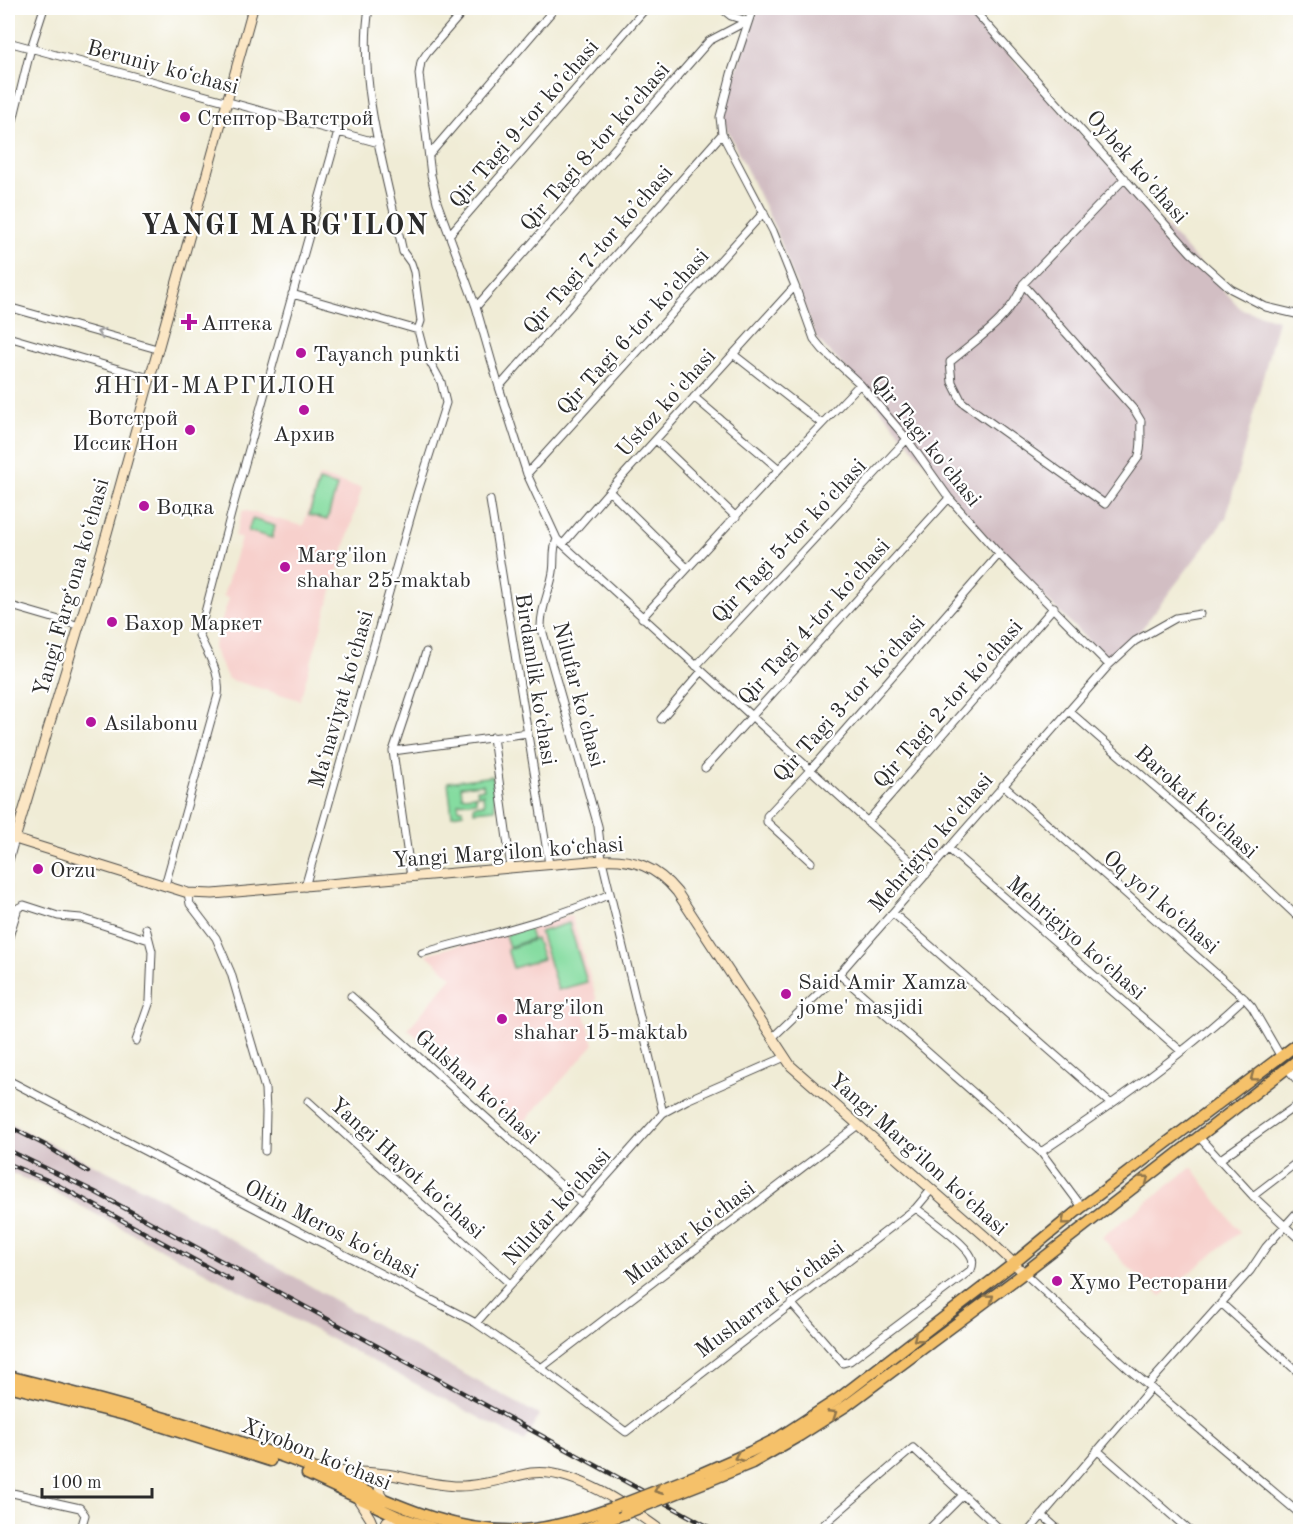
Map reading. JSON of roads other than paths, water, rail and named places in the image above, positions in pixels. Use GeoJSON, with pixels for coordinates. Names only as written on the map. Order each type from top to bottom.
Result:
{"type":"FeatureCollection","features":[{"type":"Feature","properties":{"kind":"main road","name":"Yangi Fargʻona koʻchasi"},"geometry":{"type":"LineString","coordinates":[[15,839],[80,626],[253,8]]}},
{"type":"Feature","properties":{"kind":"main road","name":"Yangi Margʻilon koʻchasi"},"geometry":{"type":"LineString","coordinates":[[15,839],[188,892],[213,894],[602,860],[624,860],[645,865],[671,885],[791,1066],[1024,1273]]}},
{"type":"Feature","properties":{"kind":"main road"},"geometry":{"type":"LineString","coordinates":[[576,1532],[624,1515],[705,1477],[778,1438],[838,1399],[1013,1264],[1082,1207],[1300,1042]]}},
{"type":"Feature","properties":{"kind":"main road"},"geometry":{"type":"LineString","coordinates":[[705,1477],[752,1462],[846,1406],[1024,1273],[1300,1058]]}},
{"type":"Feature","properties":{"kind":"main road","name":"Xiyobon koʻchasi"},"geometry":{"type":"LineString","coordinates":[[8,1376],[141,1411],[224,1437],[317,1470],[431,1518],[460,1526],[521,1530],[551,1527],[581,1520],[705,1477]]}},
{"type":"Feature","properties":{"kind":"main road","name":"Xiyobon koʻchasi"},"geometry":{"type":"LineString","coordinates":[[8,1386],[129,1416],[222,1444],[310,1475],[399,1517],[445,1532]]}},
{"type":"Feature","properties":{"kind":"main road"},"geometry":{"type":"LineString","coordinates":[[317,1470],[390,1475],[440,1485],[460,1486],[496,1483],[531,1473],[545,1473],[573,1479],[588,1486],[663,1532]]}},
{"type":"Feature","properties":{"kind":"main road"},"geometry":{"type":"LineString","coordinates":[[386,1501],[380,1493],[379,1485],[382,1479],[390,1475]]}},
{"type":"Feature","properties":{"kind":"main road"},"geometry":{"type":"LineString","coordinates":[[358,1499],[376,1532]]}},
{"type":"Feature","properties":{"kind":"main road"},"geometry":{"type":"LineString","coordinates":[[381,1532],[387,1521],[399,1517]]}},
{"type":"Feature","properties":{"kind":"street"},"geometry":{"type":"LineString","coordinates":[[8,141],[31,48],[44,8]]}},
{"type":"Feature","properties":{"kind":"street","name":"Maʻnaviyat koʻchasi"},"geometry":{"type":"LineString","coordinates":[[305,887],[417,494],[446,403],[441,382],[423,349],[418,330],[421,321],[414,272],[403,252],[379,142],[367,73],[366,28],[369,8]]}},
{"type":"Feature","properties":{"kind":"street"},"geometry":{"type":"LineString","coordinates":[[466,8],[421,62],[419,74],[431,175],[437,202],[476,308],[527,474],[560,542],[926,875]]}},
{"type":"Feature","properties":{"kind":"street"},"geometry":{"type":"LineString","coordinates":[[430,154],[555,8]]}},
{"type":"Feature","properties":{"kind":"street","name":"Qir Tagi 9-tor koʼchasi"},"geometry":{"type":"LineString","coordinates":[[450,234],[646,8]]}},
{"type":"Feature","properties":{"kind":"street"},"geometry":{"type":"LineString","coordinates":[[721,8],[731,16],[747,21]]}},
{"type":"Feature","properties":{"kind":"street"},"geometry":{"type":"LineString","coordinates":[[722,134],[720,117],[747,21],[753,8]]}},
{"type":"Feature","properties":{"kind":"street","name":"Oybek ko'chasi"},"geometry":{"type":"LineString","coordinates":[[972,8],[1191,253],[1231,289],[1266,307],[1300,315]]}},
{"type":"Feature","properties":{"kind":"street","name":"Qir Tagi 8-tor koʼchasi"},"geometry":{"type":"LineString","coordinates":[[476,308],[710,41],[747,21]]}},
{"type":"Feature","properties":{"kind":"street","name":"Beruniy koʻchasi"},"geometry":{"type":"LineString","coordinates":[[8,42],[379,142]]}},
{"type":"Feature","properties":{"kind":"street"},"geometry":{"type":"LineString","coordinates":[[165,885],[220,682],[216,668],[199,635],[338,132]]}},
{"type":"Feature","properties":{"kind":"street","name":"Qir Tagi ko'chasi"},"geometry":{"type":"LineString","coordinates":[[722,134],[764,212],[814,339],[860,384],[907,439],[949,498],[999,554],[1109,665]]}},
{"type":"Feature","properties":{"kind":"street","name":"Qir Tagi 7-tor koʼchasi"},"geometry":{"type":"LineString","coordinates":[[499,387],[722,134]]}},
{"type":"Feature","properties":{"kind":"street"},"geometry":{"type":"LineString","coordinates":[[1023,284],[1135,411],[1141,421],[1139,435],[1141,451],[1105,504],[962,402],[952,382],[950,362],[1000,320],[1018,297],[1023,284],[1125,178]]}},
{"type":"Feature","properties":{"kind":"street","name":"Qir Tagi 6-tor koʼchasi"},"geometry":{"type":"LineString","coordinates":[[527,474],[764,212]]}},
{"type":"Feature","properties":{"kind":"street","name":"Ustoz ko'chasi"},"geometry":{"type":"LineString","coordinates":[[560,542],[795,286]]}},
{"type":"Feature","properties":{"kind":"street"},"geometry":{"type":"LineString","coordinates":[[292,294],[418,330]]}},
{"type":"Feature","properties":{"kind":"street"},"geometry":{"type":"LineString","coordinates":[[8,307],[157,349]]}},
{"type":"Feature","properties":{"kind":"street"},"geometry":{"type":"LineString","coordinates":[[8,337],[149,378]]}},
{"type":"Feature","properties":{"kind":"street"},"geometry":{"type":"LineString","coordinates":[[733,354],[821,423]]}},
{"type":"Feature","properties":{"kind":"street"},"geometry":{"type":"LineString","coordinates":[[642,618],[821,423],[860,384]]}},
{"type":"Feature","properties":{"kind":"street"},"geometry":{"type":"LineString","coordinates":[[694,397],[779,469]]}},
{"type":"Feature","properties":{"kind":"street","name":"Qir Tagi 5-tor koʼchasi"},"geometry":{"type":"LineString","coordinates":[[661,719],[699,668],[907,439]]}},
{"type":"Feature","properties":{"kind":"street"},"geometry":{"type":"LineString","coordinates":[[656,440],[736,517]]}},
{"type":"Feature","properties":{"kind":"street"},"geometry":{"type":"LineString","coordinates":[[609,491],[687,568]]}},
{"type":"Feature","properties":{"kind":"street","name":"Qir Tagi 4-tor koʼchasi"},"geometry":{"type":"LineString","coordinates":[[705,768],[949,498]]}},
{"type":"Feature","properties":{"kind":"street","name":"Birdamlik koʻchasi"},"geometry":{"type":"LineString","coordinates":[[490,500],[549,864]]}},
{"type":"Feature","properties":{"kind":"street","name":"Nilufar ko'chasi"},"geometry":{"type":"LineString","coordinates":[[560,542],[554,547],[554,568],[541,612],[541,627],[598,826],[602,860]]}},
{"type":"Feature","properties":{"kind":"street","name":"Qir Tagi 3-tor koʼchasi"},"geometry":{"type":"LineString","coordinates":[[811,862],[767,822],[767,816],[999,554]]}},
{"type":"Feature","properties":{"kind":"street"},"geometry":{"type":"LineString","coordinates":[[8,605],[80,626]]}},
{"type":"Feature","properties":{"kind":"street","name":"Qir Tagi 2-tor koʼchasi"},"geometry":{"type":"LineString","coordinates":[[867,822],[1054,607]]}},
{"type":"Feature","properties":{"kind":"street","name":"Mehrigiyo ko'chasi"},"geometry":{"type":"LineString","coordinates":[[772,1038],[839,974],[1109,665],[1135,641],[1176,618],[1200,614]]}},
{"type":"Feature","properties":{"kind":"street"},"geometry":{"type":"LineString","coordinates":[[411,877],[393,751],[426,652]]}},
{"type":"Feature","properties":{"kind":"street","name":"Barokat koʻchasi"},"geometry":{"type":"LineString","coordinates":[[1069,711],[1229,852],[1300,919]]}},
{"type":"Feature","properties":{"kind":"street"},"geometry":{"type":"LineString","coordinates":[[393,751],[528,733]]}},
{"type":"Feature","properties":{"kind":"street"},"geometry":{"type":"LineString","coordinates":[[493,737],[511,868]]}},
{"type":"Feature","properties":{"kind":"street","name":"Oq yoʻl koʻchasi"},"geometry":{"type":"LineString","coordinates":[[1003,785],[1244,998],[1252,1007],[1281,1057]]}},
{"type":"Feature","properties":{"kind":"street","name":"Yangi Fargʻona koʻchasi"},"geometry":{"type":"LineString","coordinates":[[8,864],[15,839]]}},
{"type":"Feature","properties":{"kind":"street","name":"Mehrigiyo koʻchasi"},"geometry":{"type":"LineString","coordinates":[[949,849],[1181,1051]]}},
{"type":"Feature","properties":{"kind":"street"},"geometry":{"type":"LineString","coordinates":[[602,860],[663,1113]]}},
{"type":"Feature","properties":{"kind":"street"},"geometry":{"type":"LineString","coordinates":[[188,892],[190,904],[216,938],[234,983],[265,1089],[265,1151]]}},
{"type":"Feature","properties":{"kind":"street"},"geometry":{"type":"LineString","coordinates":[[422,953],[547,918],[610,894]]}},
{"type":"Feature","properties":{"kind":"street"},"geometry":{"type":"LineString","coordinates":[[8,940],[18,908],[24,905],[58,916],[81,918],[149,940]]}},
{"type":"Feature","properties":{"kind":"street"},"geometry":{"type":"LineString","coordinates":[[892,913],[1111,1104]]}},
{"type":"Feature","properties":{"kind":"street"},"geometry":{"type":"LineString","coordinates":[[136,1041],[150,1002],[153,951],[146,928]]}},
{"type":"Feature","properties":{"kind":"street"},"geometry":{"type":"LineString","coordinates":[[839,974],[1041,1152],[1082,1207]]}},
{"type":"Feature","properties":{"kind":"street","name":"Gulshan koʻchasi"},"geometry":{"type":"LineString","coordinates":[[351,996],[581,1203]]}},
{"type":"Feature","properties":{"kind":"street"},"geometry":{"type":"LineString","coordinates":[[1041,1152],[1111,1104],[1181,1051],[1244,998]]}},
{"type":"Feature","properties":{"kind":"street","name":"Nilufar koʻchasi"},"geometry":{"type":"LineString","coordinates":[[476,1323],[663,1113],[687,1100],[785,1057]]}},
{"type":"Feature","properties":{"kind":"street"},"geometry":{"type":"LineString","coordinates":[[1287,1068],[1300,1084]]}},
{"type":"Feature","properties":{"kind":"street","name":"Oltin Meros koʻchasi"},"geometry":{"type":"LineString","coordinates":[[8,1080],[476,1323],[541,1368],[626,1432]]}},
{"type":"Feature","properties":{"kind":"street","name":"Yangi Hayot koʻchasi"},"geometry":{"type":"LineString","coordinates":[[308,1101],[510,1284]]}},
{"type":"Feature","properties":{"kind":"street"},"geometry":{"type":"LineString","coordinates":[[1219,1160],[1300,1102]]}},
{"type":"Feature","properties":{"kind":"street","name":"Muattar koʻchasi"},"geometry":{"type":"LineString","coordinates":[[541,1368],[858,1125]]}},
{"type":"Feature","properties":{"kind":"street"},"geometry":{"type":"LineString","coordinates":[[1198,1137],[1253,1196],[1300,1240]]}},
{"type":"Feature","properties":{"kind":"street"},"geometry":{"type":"LineString","coordinates":[[1253,1196],[1300,1160]]}},
{"type":"Feature","properties":{"kind":"street","name":"Musharraf koʻchasi"},"geometry":{"type":"LineString","coordinates":[[626,1432],[916,1208],[931,1190]]}},
{"type":"Feature","properties":{"kind":"street"},"geometry":{"type":"LineString","coordinates":[[791,1303],[843,1363],[850,1361],[970,1270],[973,1264],[972,1257],[964,1247],[916,1208]]}},
{"type":"Feature","properties":{"kind":"street"},"geometry":{"type":"LineString","coordinates":[[1028,1532],[1300,1209]]}},
{"type":"Feature","properties":{"kind":"street"},"geometry":{"type":"LineString","coordinates":[[1024,1273],[1149,1386],[1300,1514]]}},
{"type":"Feature","properties":{"kind":"street"},"geometry":{"type":"LineString","coordinates":[[1221,1303],[1300,1374]]}},
{"type":"Feature","properties":{"kind":"street"},"geometry":{"type":"LineString","coordinates":[[814,1532],[913,1448],[1003,1532]]}},
{"type":"Feature","properties":{"kind":"street"},"geometry":{"type":"LineString","coordinates":[[1097,1450],[1191,1532]]}},
{"type":"Feature","properties":{"kind":"street"},"geometry":{"type":"LineString","coordinates":[[8,1492],[80,1508],[84,1515],[80,1532]]}},
{"type":"Feature","properties":{"kind":"street"},"geometry":{"type":"LineString","coordinates":[[926,1532],[963,1495]]}},
{"type":"Feature","properties":{"kind":"street"},"geometry":{"type":"LineString","coordinates":[[1042,1515],[1061,1532]]}},
{"type":"Feature","properties":{"kind":"railway"},"geometry":{"type":"LineString","coordinates":[[8,1126],[47,1146],[88,1172]]}},
{"type":"Feature","properties":{"kind":"railway"},"geometry":{"type":"LineString","coordinates":[[8,1150],[95,1192],[718,1532]]}},
{"type":"Feature","properties":{"kind":"railway"},"geometry":{"type":"LineString","coordinates":[[8,1164],[52,1182],[231,1280]]}},
{"type":"Feature","properties":{"kind":"place","name":"Стептор Ватстрой"},"geometry":{"type":"Point","coordinates":[185,117]}},
{"type":"Feature","properties":{"kind":"place","name":"Аптека"},"geometry":{"type":"Point","coordinates":[189,322]}},
{"type":"Feature","properties":{"kind":"place","name":"Tayanch punkti"},"geometry":{"type":"Point","coordinates":[301,353]}},
{"type":"Feature","properties":{"kind":"place","name":"Архив"},"geometry":{"type":"Point","coordinates":[304,410]}},
{"type":"Feature","properties":{"kind":"place","name":"Вотстрой Иссик Нон"},"geometry":{"type":"Point","coordinates":[190,430]}},
{"type":"Feature","properties":{"kind":"place","name":"Водка"},"geometry":{"type":"Point","coordinates":[144,506]}},
{"type":"Feature","properties":{"kind":"place","name":"Marg'ilon shahar 25-maktab"},"geometry":{"type":"Point","coordinates":[285,567]}},
{"type":"Feature","properties":{"kind":"place","name":"Бахор Маркет"},"geometry":{"type":"Point","coordinates":[112,622]}},
{"type":"Feature","properties":{"kind":"place","name":"Asilabonu"},"geometry":{"type":"Point","coordinates":[91,722]}},
{"type":"Feature","properties":{"kind":"place","name":"Orzu"},"geometry":{"type":"Point","coordinates":[38,869]}},
{"type":"Feature","properties":{"kind":"place","name":"Said Amir Xamza jome' masjidi"},"geometry":{"type":"Point","coordinates":[786,994]}},
{"type":"Feature","properties":{"kind":"place","name":"Marg'ilon shahar 15-maktab"},"geometry":{"type":"Point","coordinates":[502,1019]}},
{"type":"Feature","properties":{"kind":"place","name":"Хумо Ресторани"},"geometry":{"type":"Point","coordinates":[1057,1281]}},
{"type":"Feature","properties":{"kind":"district","name":"YANGI MARG'ILON"},"geometry":{"type":"Point","coordinates":[285,224]}},
{"type":"Feature","properties":{"kind":"district","name":"ЯНГИ-МАРГИЛОН"},"geometry":{"type":"Point","coordinates":[215,385]}}]}
